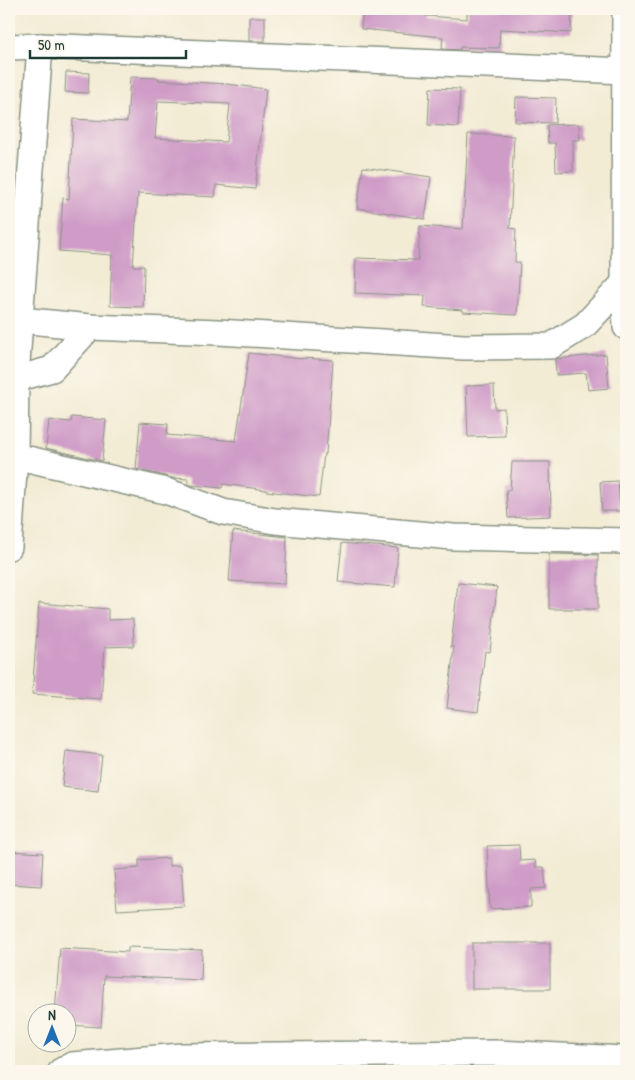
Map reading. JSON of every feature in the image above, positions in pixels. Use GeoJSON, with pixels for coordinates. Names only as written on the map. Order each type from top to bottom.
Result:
{"type":"FeatureCollection","features":[{"type":"Feature","properties":{"kind":"street"},"geometry":{"type":"LineString","coordinates":[[625,9],[624,283],[626,327]]}},
{"type":"Feature","properties":{"kind":"street"},"geometry":{"type":"LineString","coordinates":[[9,47],[40,46],[625,72]]}},
{"type":"Feature","properties":{"kind":"street"},"geometry":{"type":"LineString","coordinates":[[9,548],[15,456],[12,380],[20,320],[40,46]]}},
{"type":"Feature","properties":{"kind":"street"},"geometry":{"type":"LineString","coordinates":[[20,320],[90,327],[228,332],[464,347],[551,346],[585,325],[624,283]]}},
{"type":"Feature","properties":{"kind":"street"},"geometry":{"type":"LineString","coordinates":[[12,380],[52,370],[90,327]]}},
{"type":"Feature","properties":{"kind":"street"},"geometry":{"type":"LineString","coordinates":[[15,456],[166,492],[223,512],[275,521],[453,537],[626,541]]}},
{"type":"Feature","properties":{"kind":"street"},"geometry":{"type":"LineString","coordinates":[[61,1071],[72,1065],[182,1056],[496,1053],[626,1059]]}},
{"type":"Feature","properties":{"kind":"building"},"geometry":{"type":"Polygon","coordinates":[[[363,9],[426,9],[426,16],[467,19],[467,9],[572,9],[571,33],[500,29],[499,48],[460,47],[460,50],[442,49],[443,37],[361,29],[363,9]]]}},
{"type":"Feature","properties":{"kind":"building"},"geometry":{"type":"Polygon","coordinates":[[[249,17],[265,17],[265,41],[249,41],[249,17]]]}},
{"type":"Feature","properties":{"kind":"building"},"geometry":{"type":"Polygon","coordinates":[[[66,72],[89,73],[88,93],[65,92],[66,72]]]}},
{"type":"Feature","properties":{"kind":"building"},"geometry":{"type":"Polygon","coordinates":[[[130,77],[227,84],[266,89],[255,189],[216,185],[215,197],[138,193],[133,266],[144,266],[143,307],[110,306],[112,255],[59,251],[63,198],[69,199],[73,119],[127,122],[130,77]],[[158,101],[155,138],[226,142],[230,104],[158,101]]]}},
{"type":"Feature","properties":{"kind":"building"},"geometry":{"type":"Polygon","coordinates":[[[430,88],[460,89],[458,127],[428,125],[430,88]]]}},
{"type":"Feature","properties":{"kind":"building"},"geometry":{"type":"Polygon","coordinates":[[[516,97],[556,98],[555,123],[515,122],[516,97]]]}},
{"type":"Feature","properties":{"kind":"building"},"geometry":{"type":"Polygon","coordinates":[[[579,124],[580,140],[573,140],[573,171],[556,172],[555,143],[548,143],[547,125],[579,124]]]}},
{"type":"Feature","properties":{"kind":"building"},"geometry":{"type":"Polygon","coordinates":[[[468,134],[514,136],[510,228],[516,229],[515,262],[520,262],[517,315],[463,312],[463,310],[424,307],[425,296],[355,293],[356,258],[418,260],[420,226],[463,229],[468,134]]]}},
{"type":"Feature","properties":{"kind":"building"},"geometry":{"type":"Polygon","coordinates":[[[363,167],[431,177],[425,219],[357,208],[363,167]]]}},
{"type":"Feature","properties":{"kind":"building"},"geometry":{"type":"Polygon","coordinates":[[[249,353],[302,359],[333,360],[326,454],[324,454],[319,497],[223,484],[222,488],[191,485],[188,484],[188,479],[173,478],[136,469],[140,422],[168,424],[167,435],[236,441],[249,353]]]}},
{"type":"Feature","properties":{"kind":"building"},"geometry":{"type":"Polygon","coordinates":[[[606,354],[609,388],[588,390],[586,373],[556,375],[555,359],[606,354]]]}},
{"type":"Feature","properties":{"kind":"building"},"geometry":{"type":"Polygon","coordinates":[[[494,385],[495,409],[504,408],[505,436],[468,437],[466,386],[494,385]]]}},
{"type":"Feature","properties":{"kind":"building"},"geometry":{"type":"Polygon","coordinates":[[[72,417],[106,420],[102,461],[46,448],[49,420],[71,422],[72,417]]]}},
{"type":"Feature","properties":{"kind":"building"},"geometry":{"type":"Polygon","coordinates":[[[512,462],[550,462],[551,516],[508,518],[506,490],[510,490],[512,462]]]}},
{"type":"Feature","properties":{"kind":"building"},"geometry":{"type":"Polygon","coordinates":[[[618,481],[620,511],[602,511],[600,482],[618,481]]]}},
{"type":"Feature","properties":{"kind":"building"},"geometry":{"type":"Polygon","coordinates":[[[233,531],[287,537],[285,584],[229,581],[233,531]]]}},
{"type":"Feature","properties":{"kind":"building"},"geometry":{"type":"Polygon","coordinates":[[[342,543],[398,548],[395,587],[338,582],[342,543]]]}},
{"type":"Feature","properties":{"kind":"building"},"geometry":{"type":"Polygon","coordinates":[[[549,554],[598,555],[598,609],[549,609],[549,554]]]}},
{"type":"Feature","properties":{"kind":"building"},"geometry":{"type":"Polygon","coordinates":[[[458,583],[497,587],[490,652],[485,651],[478,712],[447,708],[454,647],[451,647],[458,583]]]}},
{"type":"Feature","properties":{"kind":"building"},"geometry":{"type":"Polygon","coordinates":[[[39,603],[108,609],[108,620],[133,619],[134,646],[105,647],[101,699],[32,694],[39,603]]]}},
{"type":"Feature","properties":{"kind":"building"},"geometry":{"type":"Polygon","coordinates":[[[66,751],[102,755],[98,791],[62,787],[66,751]]]}},
{"type":"Feature","properties":{"kind":"building"},"geometry":{"type":"Polygon","coordinates":[[[519,845],[520,861],[535,860],[536,867],[544,867],[546,888],[531,889],[531,907],[490,909],[487,846],[519,845]]]}},
{"type":"Feature","properties":{"kind":"building"},"geometry":{"type":"Polygon","coordinates":[[[9,851],[43,853],[41,886],[9,884],[9,851]]]}},
{"type":"Feature","properties":{"kind":"building"},"geometry":{"type":"Polygon","coordinates":[[[169,858],[169,866],[181,865],[184,906],[117,910],[114,870],[139,868],[139,860],[169,858]]]}},
{"type":"Feature","properties":{"kind":"building"},"geometry":{"type":"Polygon","coordinates":[[[472,943],[550,943],[550,989],[472,989],[472,943]]]}},
{"type":"Feature","properties":{"kind":"building"},"geometry":{"type":"Polygon","coordinates":[[[128,947],[202,950],[201,980],[104,976],[101,1027],[78,1026],[78,1002],[56,1002],[60,948],[128,952],[128,947]]]}}]}
